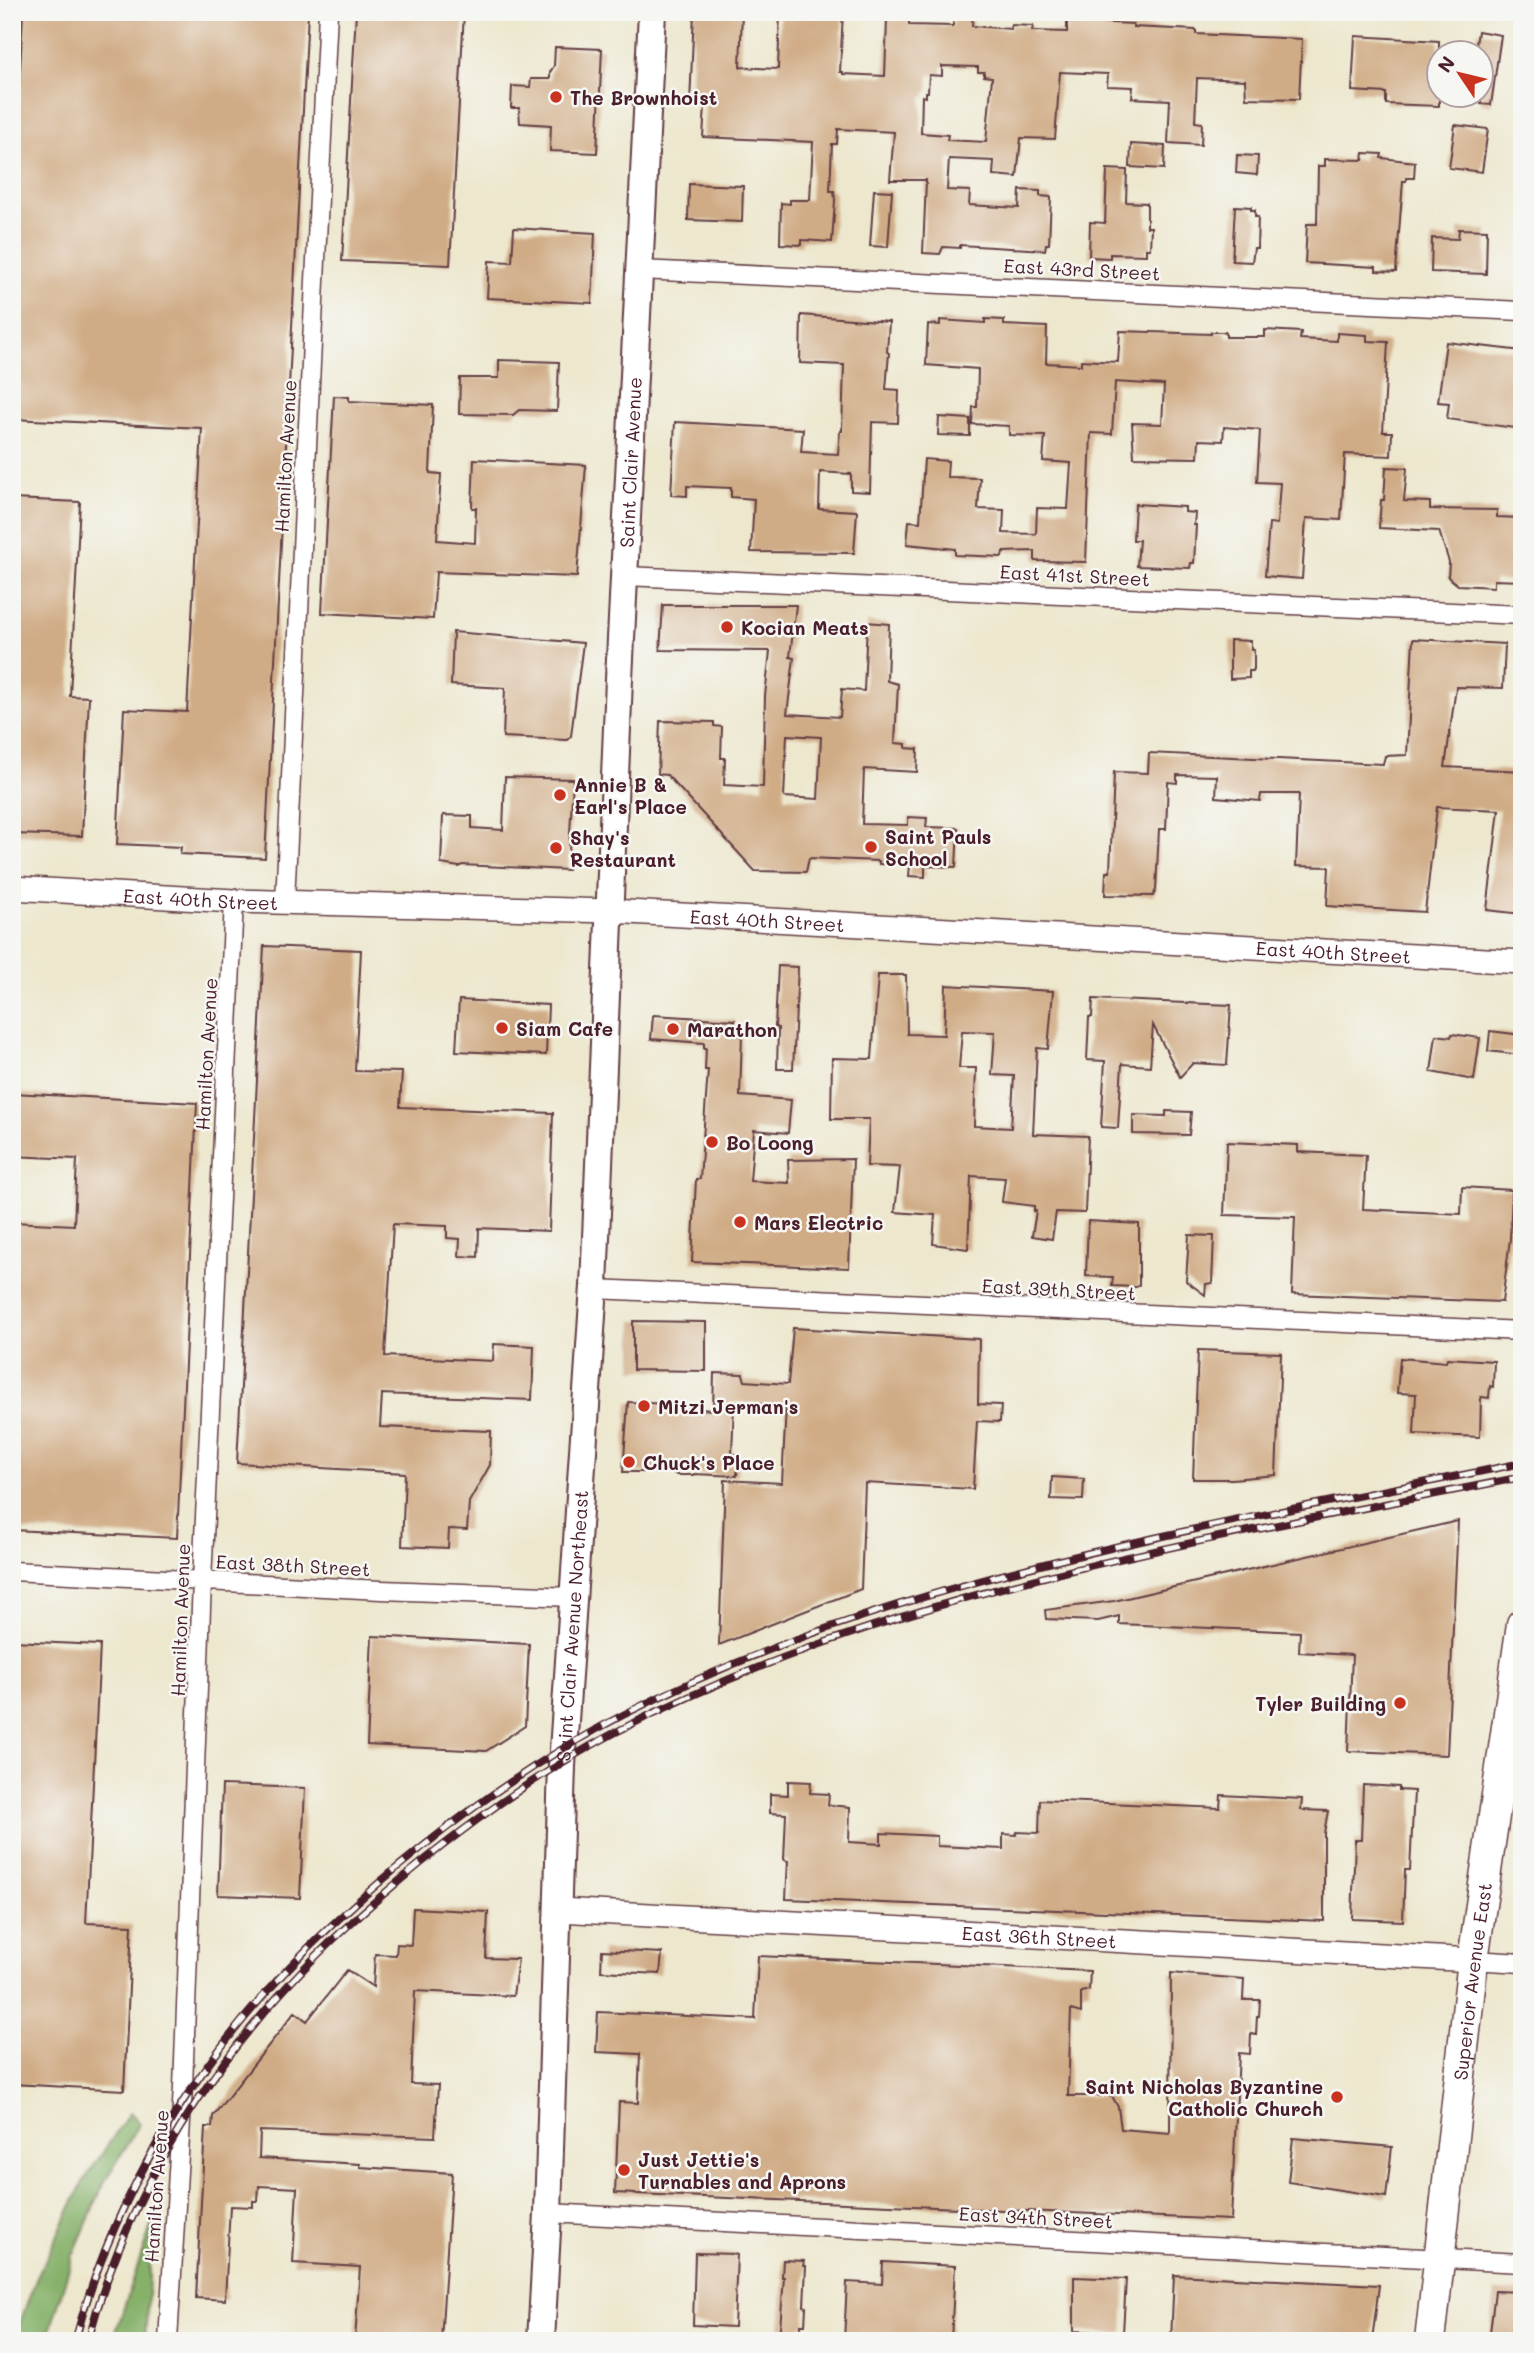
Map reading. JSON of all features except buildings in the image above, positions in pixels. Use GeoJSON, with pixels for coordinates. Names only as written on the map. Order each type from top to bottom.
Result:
{"type":"FeatureCollection","features":[{"type":"Feature","properties":{"kind":"main road","name":"Saint Clair Avenue"},"geometry":{"type":"LineString","coordinates":[[610,911],[652,12]]}},
{"type":"Feature","properties":{"kind":"main road","name":"Saint Clair Avenue Northeast"},"geometry":{"type":"LineString","coordinates":[[541,2341],[548,2213],[562,1766],[594,1289],[610,911]]}},
{"type":"Feature","properties":{"kind":"main road","name":"Superior Avenue East"},"geometry":{"type":"LineString","coordinates":[[1430,2341],[1474,1961],[1520,1662],[1522,1624]]}},
{"type":"Feature","properties":{"kind":"street","name":"Hamilton Avenue"},"geometry":{"type":"LineString","coordinates":[[285,901],[328,12]]}},
{"type":"Feature","properties":{"kind":"street","name":"East 43rd Street"},"geometry":{"type":"LineString","coordinates":[[640,270],[1522,311]]}},
{"type":"Feature","properties":{"kind":"street","name":"East 41st Street"},"geometry":{"type":"LineString","coordinates":[[625,576],[1522,615]]}},
{"type":"Feature","properties":{"kind":"street","name":"East 40th Street"},"geometry":{"type":"LineString","coordinates":[[12,888],[234,901],[610,911],[1522,962]]}},
{"type":"Feature","properties":{"kind":"street","name":"Hamilton Avenue"},"geometry":{"type":"LineString","coordinates":[[168,2341],[183,2087],[202,1581],[234,901]]}},
{"type":"Feature","properties":{"kind":"street","name":"East 39th Street"},"geometry":{"type":"LineString","coordinates":[[594,1289],[1522,1331]]}},
{"type":"Feature","properties":{"kind":"street","name":"East 38th Street"},"geometry":{"type":"LineString","coordinates":[[12,1571],[573,1597]]}},
{"type":"Feature","properties":{"kind":"street","name":"East 36th Street"},"geometry":{"type":"LineString","coordinates":[[559,1910],[1522,1963]]}},
{"type":"Feature","properties":{"kind":"street","name":"East 34th Street"},"geometry":{"type":"LineString","coordinates":[[548,2213],[1522,2263]]}},
{"type":"Feature","properties":{"kind":"green space"},"geometry":{"type":"Polygon","coordinates":[[[130,2112],[140,2123],[105,2181],[73,2255],[47,2341],[13,2341],[35,2282],[83,2182],[130,2112]]]}},
{"type":"Feature","properties":{"kind":"green space"},"geometry":{"type":"Polygon","coordinates":[[[153,2220],[145,2341],[113,2341],[153,2220]]]}},
{"type":"Feature","properties":{"kind":"railway"},"geometry":{"type":"LineString","coordinates":[[75,2341],[93,2282],[116,2224],[143,2168],[174,2115],[247,2015],[332,1925],[434,1837],[507,1784],[584,1736],[728,1666],[837,1625],[949,1590],[1063,1559],[1178,1533],[1522,1463]]}},
{"type":"Feature","properties":{"kind":"railway"},"geometry":{"type":"LineString","coordinates":[[88,2341],[107,2279],[132,2219],[161,2161],[194,2106],[231,2054],[272,2004],[363,1912],[422,1862],[484,1814],[582,1751],[722,1682],[832,1640],[944,1604],[1059,1573],[1175,1547],[1522,1477]]}},
{"type":"Feature","properties":{"kind":"place","name":"The Brownhoist"},"geometry":{"type":"Point","coordinates":[556,97]}},
{"type":"Feature","properties":{"kind":"place","name":"Kocian Meats"},"geometry":{"type":"Point","coordinates":[727,627]}},
{"type":"Feature","properties":{"kind":"place","name":"Annie B & Earl's Place"},"geometry":{"type":"Point","coordinates":[560,795]}},
{"type":"Feature","properties":{"kind":"place","name":"Saint Pauls School"},"geometry":{"type":"Point","coordinates":[871,847]}},
{"type":"Feature","properties":{"kind":"place","name":"Shay's Restaurant"},"geometry":{"type":"Point","coordinates":[556,848]}},
{"type":"Feature","properties":{"kind":"place","name":"Siam Cafe"},"geometry":{"type":"Point","coordinates":[502,1028]}},
{"type":"Feature","properties":{"kind":"place","name":"Marathon"},"geometry":{"type":"Point","coordinates":[673,1029]}},
{"type":"Feature","properties":{"kind":"place","name":"Bo Loong"},"geometry":{"type":"Point","coordinates":[712,1142]}},
{"type":"Feature","properties":{"kind":"place","name":"Mars Electric"},"geometry":{"type":"Point","coordinates":[740,1222]}},
{"type":"Feature","properties":{"kind":"place","name":"Mitzi Jerman's"},"geometry":{"type":"Point","coordinates":[644,1406]}},
{"type":"Feature","properties":{"kind":"place","name":"Chuck's Place"},"geometry":{"type":"Point","coordinates":[629,1462]}},
{"type":"Feature","properties":{"kind":"place","name":"Tyler Building"},"geometry":{"type":"Point","coordinates":[1400,1703]}},
{"type":"Feature","properties":{"kind":"place","name":"Saint Nicholas Byzantine Catholic Church"},"geometry":{"type":"Point","coordinates":[1337,2097]}},
{"type":"Feature","properties":{"kind":"place","name":"Just Jettie's Turnables and Aprons"},"geometry":{"type":"Point","coordinates":[624,2170]}}]}
